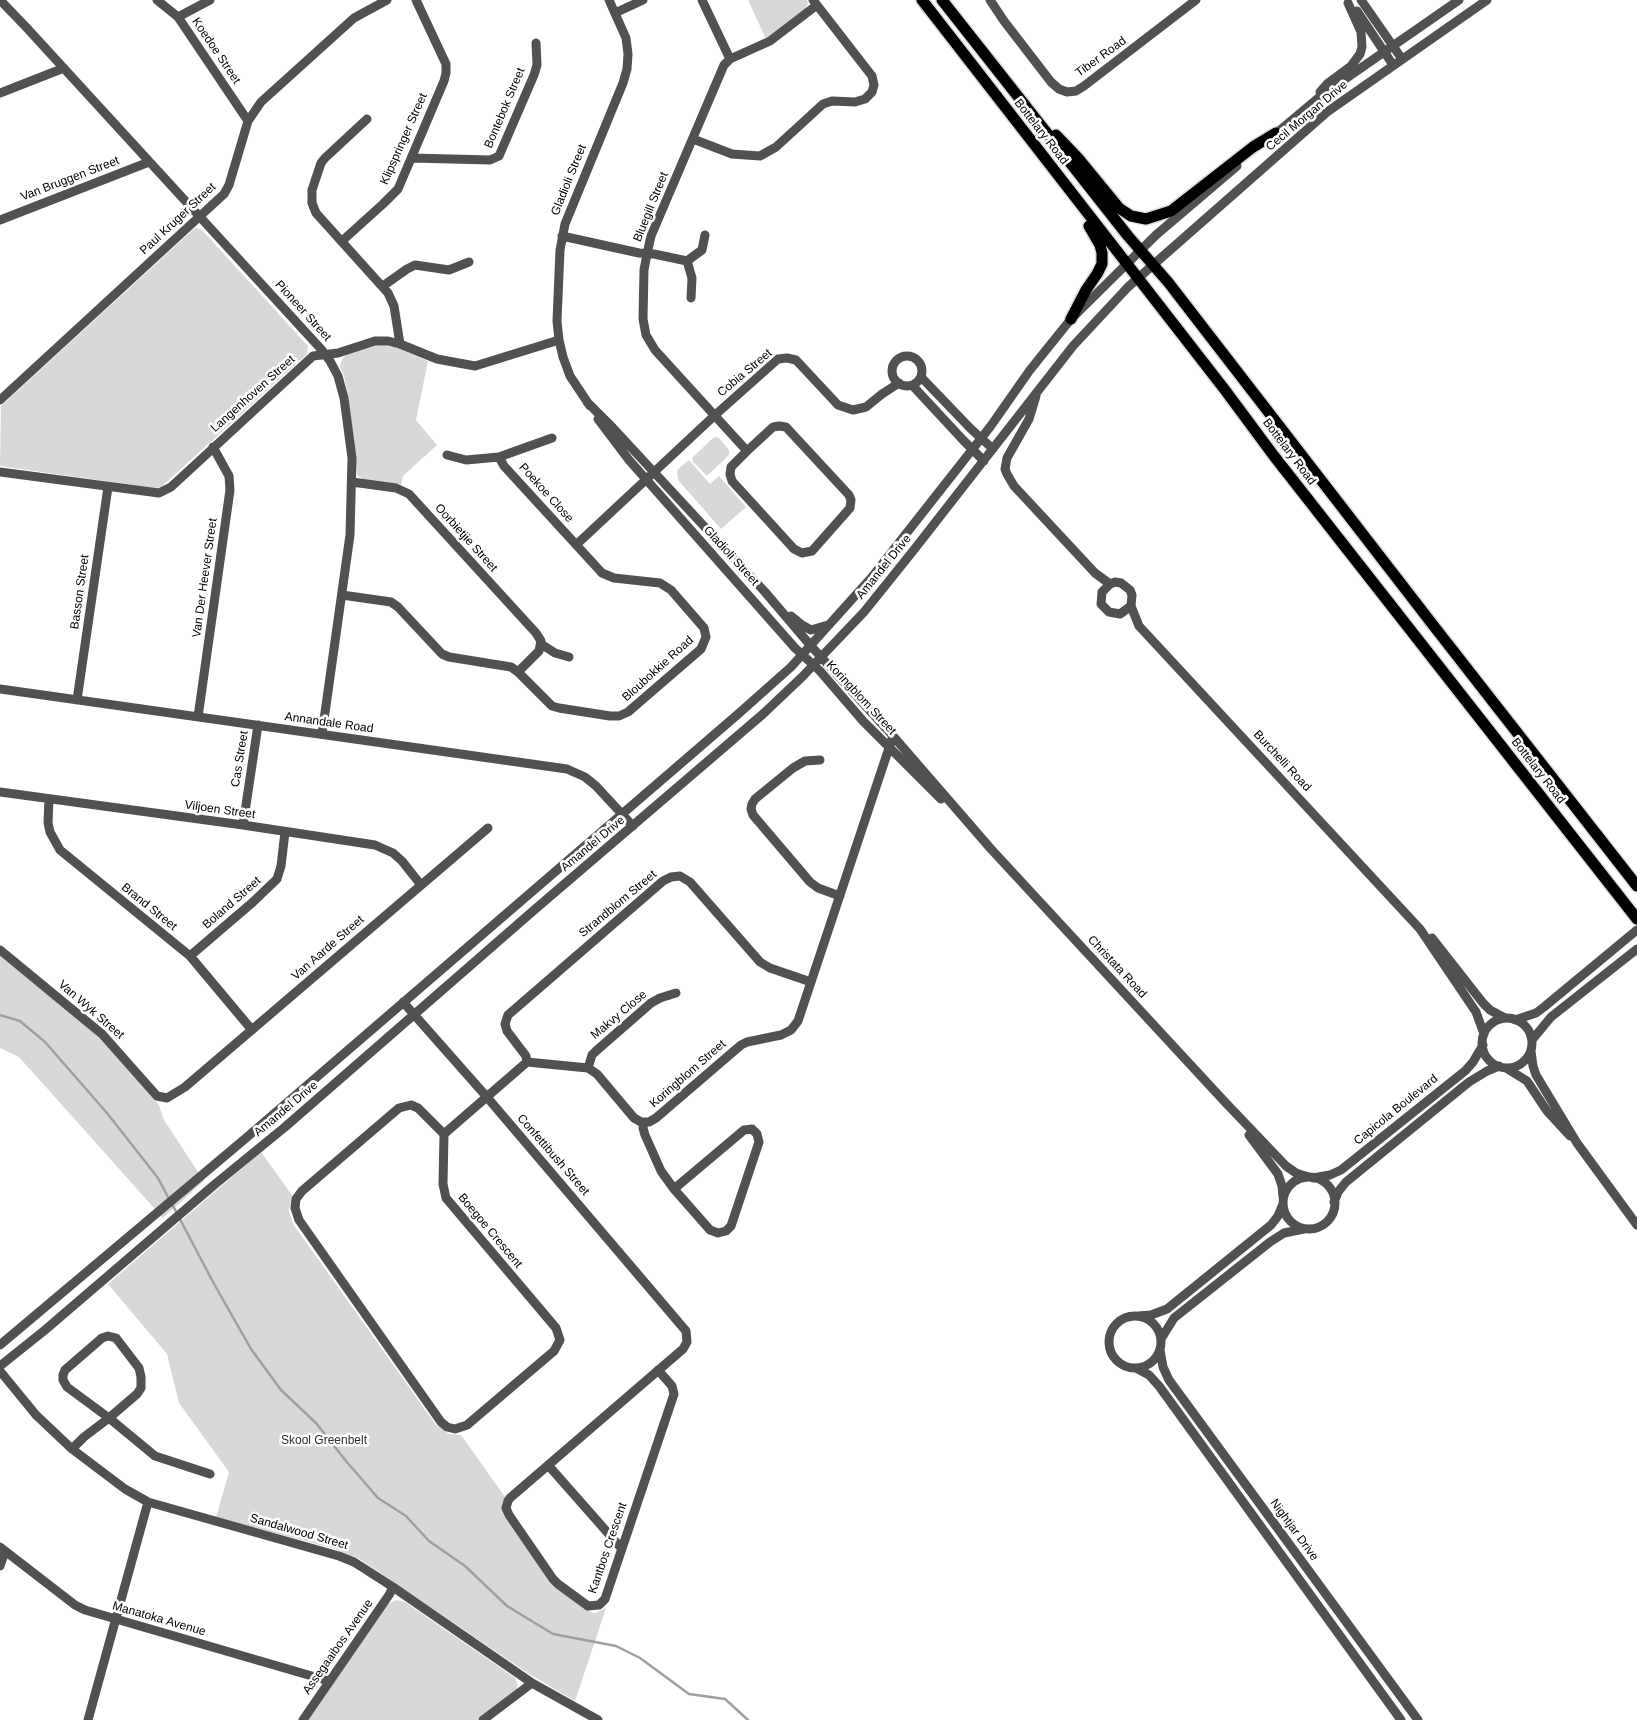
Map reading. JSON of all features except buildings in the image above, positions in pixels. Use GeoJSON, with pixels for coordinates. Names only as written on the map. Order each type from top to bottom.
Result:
{"type":"FeatureCollection","features":[{"type":"Feature","properties":{"kind":"main road","name":"Bottelary Road"},"geometry":{"type":"LineString","coordinates":[[922,0],[1225,390],[1274,456],[1637,920]]}},
{"type":"Feature","properties":{"kind":"main road","name":"Bottelary Road"},"geometry":{"type":"LineString","coordinates":[[942,0],[1153,264],[1637,886]]}},
{"type":"Feature","properties":{"kind":"main road"},"geometry":{"type":"LineString","coordinates":[[1018,96],[1078,158],[1119,208],[1137,218],[1157,217],[1171,211],[1253,147],[1276,133]]}},
{"type":"Feature","properties":{"kind":"main road"},"geometry":{"type":"LineString","coordinates":[[1053,170],[1096,236],[1102,253],[1102,264],[1071,319]]}},
{"type":"Feature","properties":{"kind":"street","name":"Pioneer Street"},"geometry":{"type":"LineString","coordinates":[[0,0],[325,354],[338,376],[344,398],[352,458],[350,544],[322,734]]}},
{"type":"Feature","properties":{"kind":"street","name":"Koedoe Street"},"geometry":{"type":"LineString","coordinates":[[157,0],[178,17],[248,121]]}},
{"type":"Feature","properties":{"kind":"street"},"geometry":{"type":"LineString","coordinates":[[178,17],[210,0]]}},
{"type":"Feature","properties":{"kind":"street","name":"Paul Kruger Street"},"geometry":{"type":"LineString","coordinates":[[2,395],[228,189],[248,121],[261,102],[350,21],[388,0]]}},
{"type":"Feature","properties":{"kind":"street","name":"Klipspringer Street"},"geometry":{"type":"LineString","coordinates":[[342,242],[392,196],[398,188],[444,81],[446,68],[444,60],[416,0]]}},
{"type":"Feature","properties":{"kind":"street","name":"Gladioli Street"},"geometry":{"type":"LineString","coordinates":[[609,0],[623,30],[628,62],[625,76],[564,224],[560,250],[557,321],[563,357],[570,376],[613,440],[802,655],[813,665]]}},
{"type":"Feature","properties":{"kind":"street"},"geometry":{"type":"LineString","coordinates":[[615,13],[643,0]]}},
{"type":"Feature","properties":{"kind":"street"},"geometry":{"type":"LineString","coordinates":[[693,139],[732,154],[760,156],[776,147],[823,104],[832,101],[855,102],[865,99],[872,92],[874,85],[872,76],[815,2],[770,41],[730,59],[702,0]]}},
{"type":"Feature","properties":{"kind":"street","name":"Tiber Road"},"geometry":{"type":"LineString","coordinates":[[990,0],[1051,82],[1059,89],[1067,92],[1084,86],[1196,0]]}},
{"type":"Feature","properties":{"kind":"street"},"geometry":{"type":"LineString","coordinates":[[1361,0],[1402,59]]}},
{"type":"Feature","properties":{"kind":"street","name":"Cecil Morgan Drive"},"geometry":{"type":"LineString","coordinates":[[1126,263],[1308,106],[1459,0]]}},
{"type":"Feature","properties":{"kind":"street","name":"Cecil Morgan Drive"},"geometry":{"type":"LineString","coordinates":[[1137,278],[1327,112],[1487,0]]}},
{"type":"Feature","properties":{"kind":"street"},"geometry":{"type":"LineString","coordinates":[[1347,1],[1358,12],[1393,65]]}},
{"type":"Feature","properties":{"kind":"street"},"geometry":{"type":"LineString","coordinates":[[1308,106],[1328,83],[1351,66],[1360,54],[1362,47],[1361,32],[1347,1]]}},
{"type":"Feature","properties":{"kind":"street","name":"Bontebok Street"},"geometry":{"type":"LineString","coordinates":[[412,158],[490,160],[499,156],[535,70],[537,59],[536,43]]}},
{"type":"Feature","properties":{"kind":"street","name":"Bluegill Street"},"geometry":{"type":"LineString","coordinates":[[730,59],[724,65],[651,236],[644,270],[643,311],[646,334],[655,350],[747,451]]}},
{"type":"Feature","properties":{"kind":"street"},"geometry":{"type":"LineString","coordinates":[[0,93],[64,68]]}},
{"type":"Feature","properties":{"kind":"street"},"geometry":{"type":"LineString","coordinates":[[367,119],[323,160],[312,190],[312,200],[314,210],[383,286],[393,302],[400,344]]}},
{"type":"Feature","properties":{"kind":"street","name":"Van Bruggen Street"},"geometry":{"type":"LineString","coordinates":[[0,220],[149,162]]}},
{"type":"Feature","properties":{"kind":"street"},"geometry":{"type":"LineString","coordinates":[[562,236],[639,253],[688,261],[702,250],[705,235]]}},
{"type":"Feature","properties":{"kind":"street"},"geometry":{"type":"LineString","coordinates":[[688,261],[692,278],[691,298]]}},
{"type":"Feature","properties":{"kind":"street"},"geometry":{"type":"LineString","coordinates":[[383,286],[416,265],[449,270],[469,262]]}},
{"type":"Feature","properties":{"kind":"street","name":"Amandel Drive"},"geometry":{"type":"LineString","coordinates":[[0,1345],[622,814],[744,709],[802,655],[878,570],[1071,319],[1126,263]]}},
{"type":"Feature","properties":{"kind":"street","name":"Amandel Drive"},"geometry":{"type":"LineString","coordinates":[[0,1366],[285,1127],[763,714],[822,657],[876,597],[1079,339],[1137,278]]}},
{"type":"Feature","properties":{"kind":"street","name":"Langenhoven Street"},"geometry":{"type":"LineString","coordinates":[[0,472],[156,493],[163,492],[171,487],[313,356],[338,353],[375,341],[388,341],[436,359],[475,366],[560,340]]}},
{"type":"Feature","properties":{"kind":"street"},"geometry":{"type":"LineString","coordinates":[[903,356],[916,359],[920,363],[921,377],[912,385],[903,386],[896,380],[893,366],[903,356]]}},
{"type":"Feature","properties":{"kind":"street","name":"Cobia Street"},"geometry":{"type":"LineString","coordinates":[[576,545],[714,416],[781,358],[796,360],[834,400],[853,410],[863,408],[882,394],[896,380]]}},
{"type":"Feature","properties":{"kind":"street"},"geometry":{"type":"LineString","coordinates":[[921,377],[993,449]]}},
{"type":"Feature","properties":{"kind":"street"},"geometry":{"type":"LineString","coordinates":[[912,385],[984,461]]}},
{"type":"Feature","properties":{"kind":"street","name":"Burchelli Road"},"geometry":{"type":"LineString","coordinates":[[1037,393],[1029,419],[1007,458],[1007,474],[1014,486],[1095,573],[1110,584],[1121,583],[1130,590],[1132,595],[1131,606],[1139,626],[1420,929],[1476,1012],[1484,1034]]}},
{"type":"Feature","properties":{"kind":"street","name":"Gladioli Street"},"geometry":{"type":"LineString","coordinates":[[587,402],[765,592],[810,646],[822,657]]}},
{"type":"Feature","properties":{"kind":"street"},"geometry":{"type":"LineString","coordinates":[[774,427],[786,427],[846,490],[851,500],[850,508],[812,551],[802,553],[794,549],[732,481],[731,468],[747,451],[774,427]]}},
{"type":"Feature","properties":{"kind":"street","name":"Poekoe Close"},"geometry":{"type":"LineString","coordinates":[[447,455],[466,460],[499,457],[552,438]]}},
{"type":"Feature","properties":{"kind":"street","name":"Van Der Heever Street"},"geometry":{"type":"LineString","coordinates":[[198,717],[230,490],[229,476],[213,447]]}},
{"type":"Feature","properties":{"kind":"street","name":"Poekoe Close"},"geometry":{"type":"LineString","coordinates":[[499,457],[504,466],[576,545]]}},
{"type":"Feature","properties":{"kind":"street","name":"Oorbietjie Street"},"geometry":{"type":"LineString","coordinates":[[352,482],[396,488],[409,494],[536,633],[540,638],[540,644]]}},
{"type":"Feature","properties":{"kind":"street","name":"Basson Street"},"geometry":{"type":"LineString","coordinates":[[77,700],[108,487]]}},
{"type":"Feature","properties":{"kind":"street","name":"Bloubokkie Road"},"geometry":{"type":"LineString","coordinates":[[342,595],[395,604],[439,652],[445,656],[507,666],[518,672],[552,706],[619,716],[632,709],[703,646],[706,632],[702,624],[668,587],[656,582],[606,576],[598,570],[576,545]]}},
{"type":"Feature","properties":{"kind":"street"},"geometry":{"type":"LineString","coordinates":[[1110,584],[1102,592],[1101,604],[1109,612],[1120,614],[1139,626]]}},
{"type":"Feature","properties":{"kind":"street"},"geometry":{"type":"LineString","coordinates":[[765,592],[797,622],[811,630],[831,624]]}},
{"type":"Feature","properties":{"kind":"street"},"geometry":{"type":"LineString","coordinates":[[1120,614],[1131,606]]}},
{"type":"Feature","properties":{"kind":"street"},"geometry":{"type":"LineString","coordinates":[[518,672],[536,653],[540,644],[555,653],[569,657]]}},
{"type":"Feature","properties":{"kind":"street","name":"Koringblom Street"},"geometry":{"type":"LineString","coordinates":[[588,1068],[597,1074],[634,1118],[644,1122],[656,1118],[741,1045],[781,1035],[791,1030],[798,1021],[893,736],[822,657]]}},
{"type":"Feature","properties":{"kind":"street","name":"Koringblom Street"},"geometry":{"type":"LineString","coordinates":[[813,665],[890,748]]}},
{"type":"Feature","properties":{"kind":"street","name":"Annandale Road"},"geometry":{"type":"LineString","coordinates":[[0,689],[567,770],[578,773],[590,781],[633,826]]}},
{"type":"Feature","properties":{"kind":"street","name":"Cas Street"},"geometry":{"type":"LineString","coordinates":[[243,825],[258,726]]}},
{"type":"Feature","properties":{"kind":"street","name":"Christata Road"},"geometry":{"type":"LineString","coordinates":[[893,736],[991,849],[1224,1101],[1286,1166],[1296,1173],[1311,1178]]}},
{"type":"Feature","properties":{"kind":"street","name":"Christata Road"},"geometry":{"type":"LineString","coordinates":[[890,748],[991,849]]}},
{"type":"Feature","properties":{"kind":"street"},"geometry":{"type":"LineString","coordinates":[[820,760],[805,762],[792,768],[755,799],[751,809],[752,815],[810,882],[818,888],[840,896]]}},
{"type":"Feature","properties":{"kind":"street","name":"Viljoen Street"},"geometry":{"type":"LineString","coordinates":[[0,792],[375,845],[386,849],[402,861],[421,885]]}},
{"type":"Feature","properties":{"kind":"street","name":"Brand Street"},"geometry":{"type":"LineString","coordinates":[[49,799],[48,823],[50,832],[60,850],[190,956],[252,1030]]}},
{"type":"Feature","properties":{"kind":"street","name":"Van Aarde Street"},"geometry":{"type":"LineString","coordinates":[[185,1087],[488,828]]}},
{"type":"Feature","properties":{"kind":"street","name":"Boland Street"},"geometry":{"type":"LineString","coordinates":[[190,956],[253,902],[277,878],[281,866],[285,832]]}},
{"type":"Feature","properties":{"kind":"street","name":"Strandblom Street"},"geometry":{"type":"LineString","coordinates":[[527,1062],[526,1056],[507,1031],[505,1024],[508,1016],[663,881],[671,877],[680,876],[690,882],[760,962],[770,968],[811,982]]}},
{"type":"Feature","properties":{"kind":"street","name":"Burchelli Road"},"geometry":{"type":"LineString","coordinates":[[1420,929],[1432,938],[1482,1003],[1504,1018]]}},
{"type":"Feature","properties":{"kind":"street"},"geometry":{"type":"LineString","coordinates":[[1515,1020],[1527,1017],[1544,1007],[1637,930]]}},
{"type":"Feature","properties":{"kind":"street"},"geometry":{"type":"LineString","coordinates":[[1532,1040],[1551,1017],[1637,949]]}},
{"type":"Feature","properties":{"kind":"street","name":"Van Wyk Street"},"geometry":{"type":"LineString","coordinates":[[0,950],[102,1034],[157,1096],[162,1098],[171,1096],[185,1087]]}},
{"type":"Feature","properties":{"kind":"street","name":"Makvy Close"},"geometry":{"type":"LineString","coordinates":[[588,1068],[592,1055],[596,1050],[651,1003],[676,993]]}},
{"type":"Feature","properties":{"kind":"street","name":"Confettibush Street"},"geometry":{"type":"LineString","coordinates":[[403,1002],[682,1325]]}},
{"type":"Feature","properties":{"kind":"street"},"geometry":{"type":"LineString","coordinates":[[1577,1143],[1547,1111],[1527,1081],[1513,1071],[1494,1064],[1486,1056],[1483,1045],[1484,1034],[1490,1025],[1504,1018],[1515,1020],[1525,1025],[1532,1040],[1531,1051],[1536,1075],[1577,1143],[1637,1225]]}},
{"type":"Feature","properties":{"kind":"street","name":"Capicola Boulevard"},"geometry":{"type":"LineString","coordinates":[[1311,1178],[1330,1175],[1341,1170],[1465,1071],[1483,1045]]}},
{"type":"Feature","properties":{"kind":"street"},"geometry":{"type":"LineString","coordinates":[[1502,1067],[1521,1064],[1531,1051]]}},
{"type":"Feature","properties":{"kind":"street"},"geometry":{"type":"LineString","coordinates":[[444,1134],[527,1062],[588,1068]]}},
{"type":"Feature","properties":{"kind":"street","name":"Capicola Boulevard"},"geometry":{"type":"LineString","coordinates":[[1334,1202],[1338,1192],[1347,1180],[1469,1082],[1487,1071],[1502,1067]]}},
{"type":"Feature","properties":{"kind":"street","name":"Christata Road"},"geometry":{"type":"LineString","coordinates":[[1224,1101],[1274,1168],[1280,1180],[1283,1201]]}},
{"type":"Feature","properties":{"kind":"street","name":"Boegoe Crescent"},"geometry":{"type":"LineString","coordinates":[[407,1105],[418,1108],[444,1134],[442,1184],[446,1198],[556,1328],[560,1340],[554,1352],[467,1425],[455,1429],[444,1425],[304,1228],[295,1212],[296,1199],[302,1191],[396,1110],[407,1105]]}},
{"type":"Feature","properties":{"kind":"street"},"geometry":{"type":"LineString","coordinates":[[644,1122],[645,1135],[663,1176],[674,1189],[710,1230],[713,1232],[724,1232],[732,1222],[759,1142],[757,1134],[752,1129],[744,1130],[674,1189]]}},
{"type":"Feature","properties":{"kind":"street"},"geometry":{"type":"LineString","coordinates":[[1138,1316],[1151,1322],[1157,1328],[1161,1340],[1160,1350],[1155,1359],[1149,1364],[1136,1368],[1123,1366],[1110,1351],[1109,1345],[1111,1332],[1119,1322],[1132,1316],[1151,1315],[1167,1309],[1271,1226],[1278,1216],[1292,1183],[1302,1178],[1311,1178],[1324,1182],[1328,1186],[1334,1196],[1334,1202],[1332,1214],[1326,1223],[1315,1228],[1284,1233],[1270,1242],[1174,1318],[1161,1340]]}},
{"type":"Feature","properties":{"kind":"street"},"geometry":{"type":"LineString","coordinates":[[1283,1201],[1284,1210],[1289,1220],[1304,1229]]}},
{"type":"Feature","properties":{"kind":"street","name":"Kantbos Crescent"},"geometry":{"type":"LineString","coordinates":[[658,1370],[672,1386],[674,1394],[605,1599],[599,1606],[588,1606],[556,1582],[506,1508],[510,1498],[685,1346],[687,1334],[682,1325]]}},
{"type":"Feature","properties":{"kind":"street"},"geometry":{"type":"LineString","coordinates":[[72,1449],[109,1418],[137,1394],[141,1388],[141,1377],[138,1368],[116,1338],[108,1336],[102,1338],[65,1370],[63,1380],[67,1387],[109,1418],[155,1456],[210,1474]]}},
{"type":"Feature","properties":{"kind":"street","name":"Nightjar Drive"},"geometry":{"type":"LineString","coordinates":[[1160,1350],[1163,1367],[1169,1380],[1418,1720]]}},
{"type":"Feature","properties":{"kind":"street","name":"Nightjar Drive"},"geometry":{"type":"LineString","coordinates":[[1136,1368],[1149,1375],[1159,1386],[1401,1720]]}},
{"type":"Feature","properties":{"kind":"street","name":"Sandalwood Street"},"geometry":{"type":"LineString","coordinates":[[0,1371],[36,1415],[72,1449],[125,1490],[148,1502],[339,1556],[360,1565],[532,1683],[598,1720]]}},
{"type":"Feature","properties":{"kind":"street"},"geometry":{"type":"LineString","coordinates":[[548,1465],[622,1549]]}},
{"type":"Feature","properties":{"kind":"street"},"geometry":{"type":"LineString","coordinates":[[88,1720],[148,1502]]}},
{"type":"Feature","properties":{"kind":"street"},"geometry":{"type":"LineString","coordinates":[[0,1566],[2,1549]]}},
{"type":"Feature","properties":{"kind":"street","name":"Manatoka Avenue"},"geometry":{"type":"LineString","coordinates":[[2,1549],[75,1605],[85,1610],[329,1681]]}},
{"type":"Feature","properties":{"kind":"street","name":"Assegaaibos Avenue"},"geometry":{"type":"LineString","coordinates":[[303,1720],[393,1587]]}},
{"type":"Feature","properties":{"kind":"street"},"geometry":{"type":"LineString","coordinates":[[483,1720],[532,1683]]}},
{"type":"Feature","properties":{"kind":"green space"},"geometry":{"type":"Polygon","coordinates":[[[748,0],[807,0],[808,4],[806,8],[766,39],[748,0]]]}},
{"type":"Feature","properties":{"kind":"green space"},"geometry":{"type":"Polygon","coordinates":[[[195,228],[201,229],[308,346],[307,354],[161,487],[154,488],[0,466],[1,406],[195,228]]]}},
{"type":"Feature","properties":{"kind":"green space"},"geometry":{"type":"Polygon","coordinates":[[[379,345],[395,347],[428,361],[416,420],[437,445],[403,476],[401,485],[364,480],[357,475],[348,394],[340,367],[342,359],[346,355],[379,345]]]}},
{"type":"Feature","properties":{"kind":"green space"},"geometry":{"type":"Polygon","coordinates":[[[716,437],[729,450],[729,455],[706,475],[693,462],[692,458],[716,437]]]}},
{"type":"Feature","properties":{"kind":"green space"},"geometry":{"type":"Polygon","coordinates":[[[689,460],[710,484],[719,476],[746,507],[721,529],[678,480],[677,470],[689,460]]]}},
{"type":"Feature","properties":{"kind":"green space"},"geometry":{"type":"Polygon","coordinates":[[[0,956],[83,1023],[100,1039],[159,1105],[164,1120],[204,1181],[163,1218],[19,1057],[0,1048],[0,956]]]}},
{"type":"Feature","properties":{"kind":"green space","name":"Skool Greenbelt"},"geometry":{"type":"Polygon","coordinates":[[[261,1152],[292,1195],[289,1211],[293,1224],[436,1425],[449,1434],[461,1435],[505,1497],[503,1505],[504,1516],[549,1578],[560,1590],[584,1609],[595,1613],[606,1608],[575,1701],[526,1672],[360,1559],[335,1549],[216,1517],[229,1472],[179,1403],[167,1354],[108,1284],[261,1152]]]}},
{"type":"Feature","properties":{"kind":"green space"},"geometry":{"type":"Polygon","coordinates":[[[396,1600],[405,1602],[515,1678],[518,1685],[516,1691],[477,1720],[308,1720],[388,1604],[396,1600]]]}},
{"type":"Feature","properties":{"kind":"waterway"},"geometry":{"type":"LineString","coordinates":[[0,1015],[20,1021],[45,1042],[107,1113],[158,1178],[169,1199]]}},
{"type":"Feature","properties":{"kind":"waterway"},"geometry":{"type":"LineString","coordinates":[[172,1204],[251,1349],[281,1390],[316,1423],[378,1498],[406,1516],[429,1541],[465,1566],[507,1606],[553,1634],[616,1646],[640,1658],[689,1694],[725,1699],[748,1720]]}}]}
